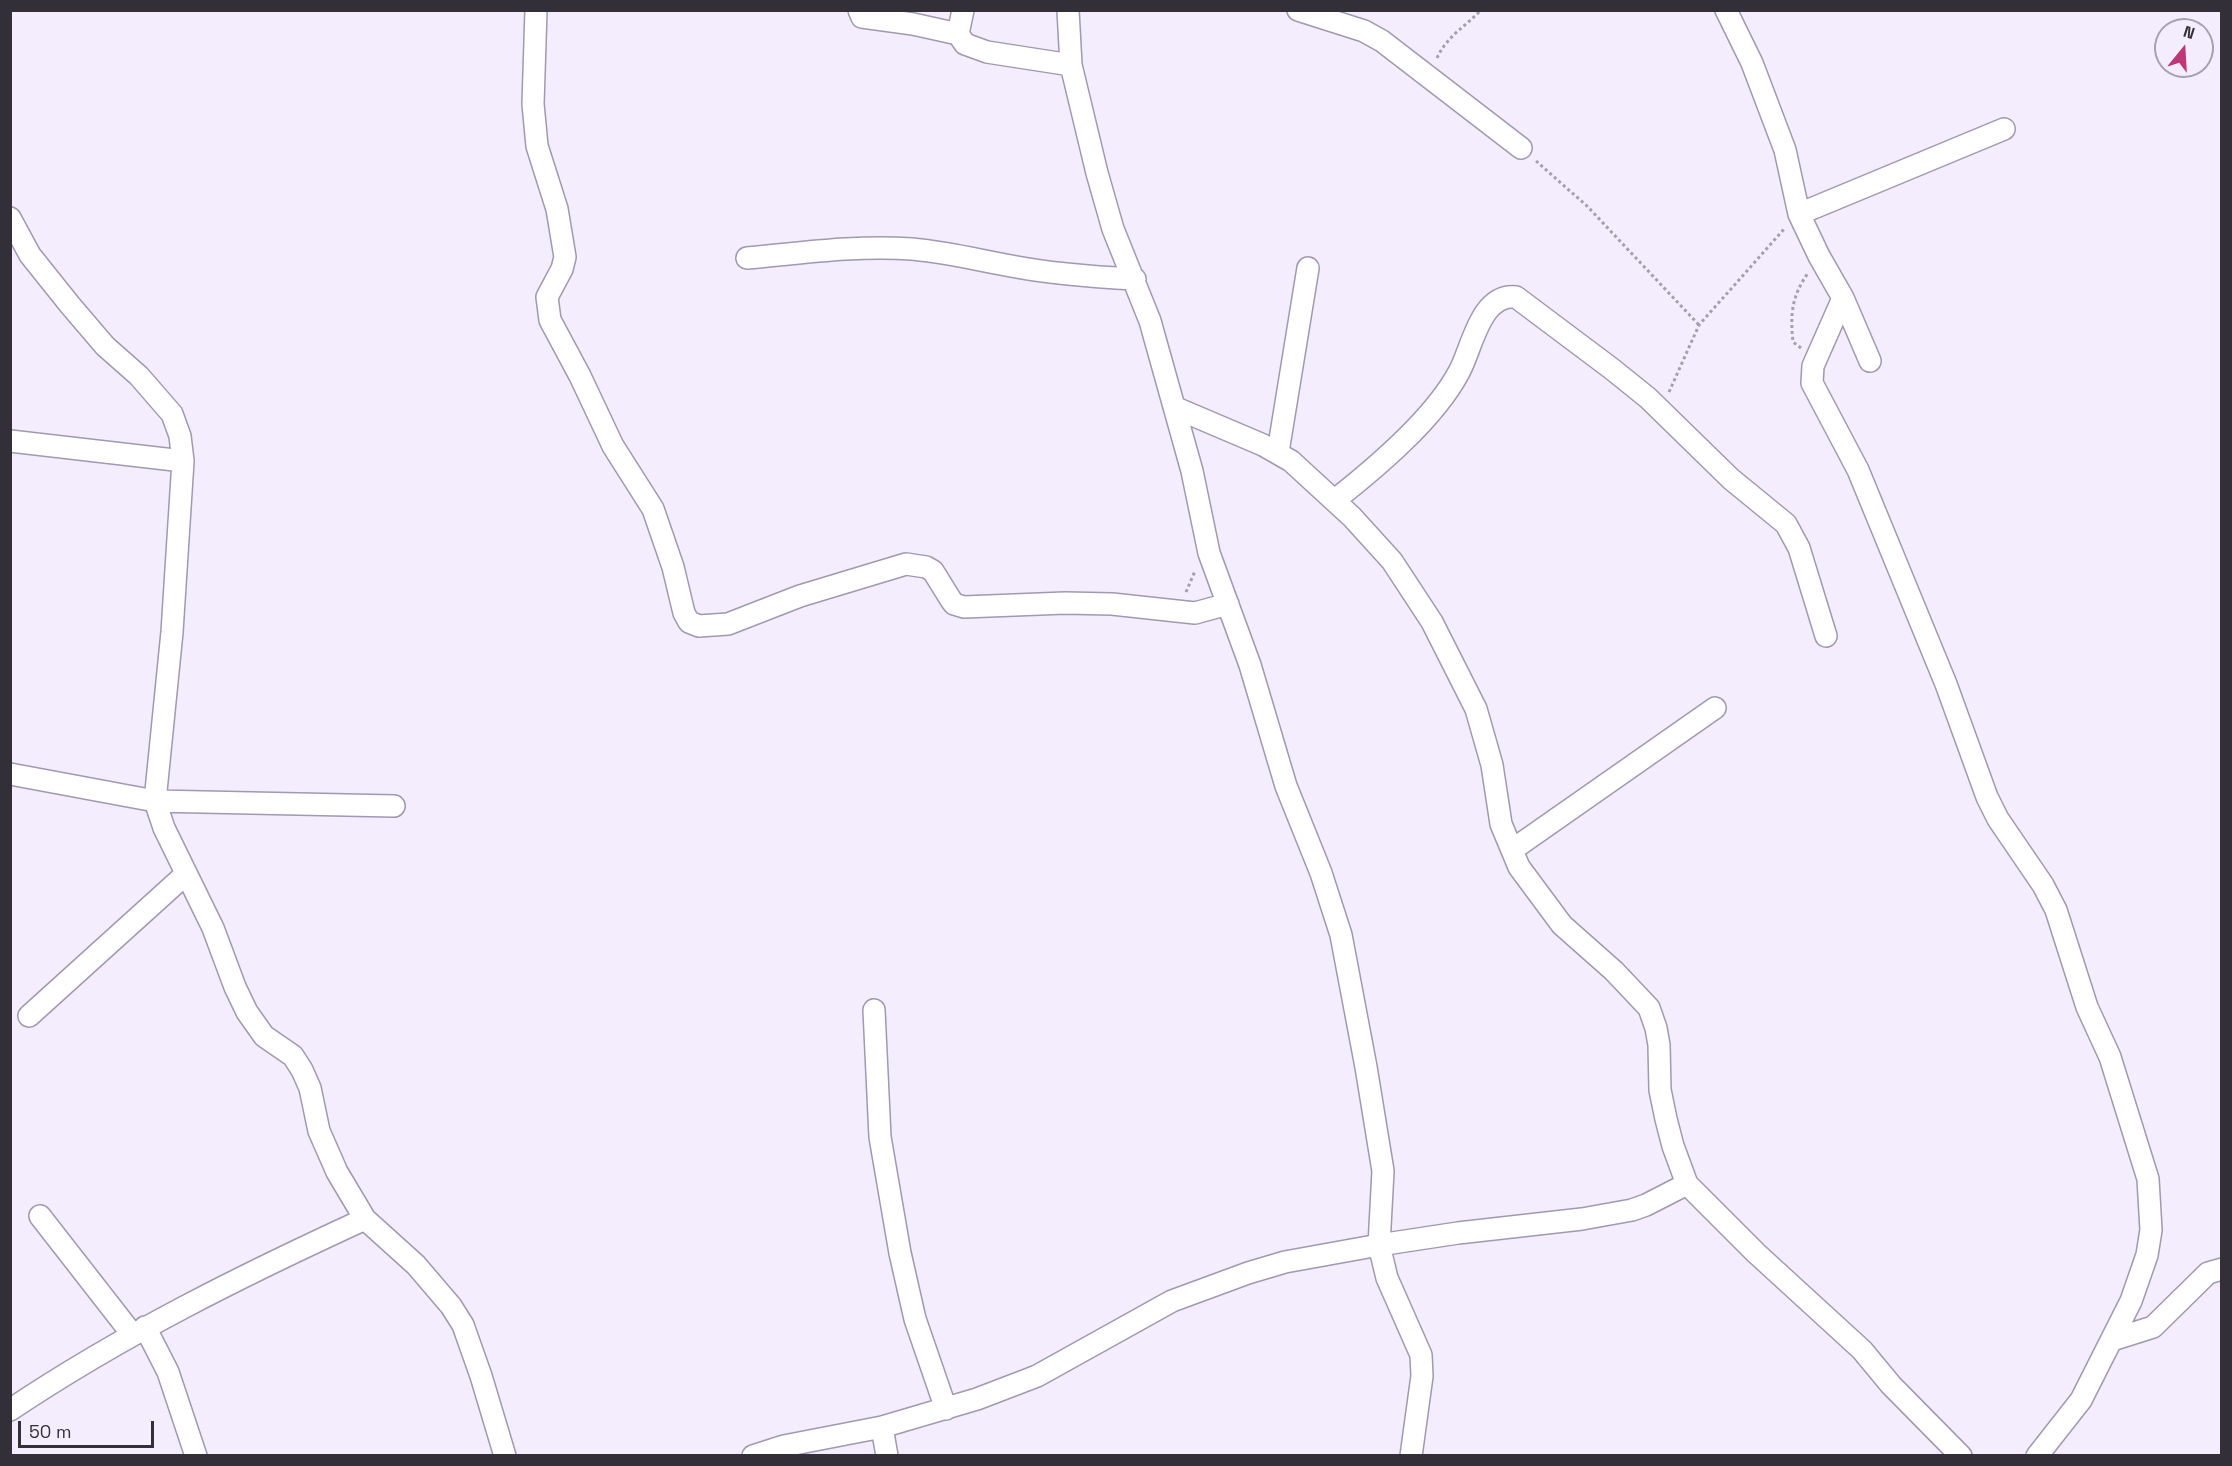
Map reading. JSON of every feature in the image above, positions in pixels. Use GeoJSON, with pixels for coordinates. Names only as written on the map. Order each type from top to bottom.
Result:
{"type":"FeatureCollection","features":[{"type":"Feature","properties":{"kind":"street"},"geometry":{"type":"LineString","coordinates":[[536,10],[533,104],[537,146],[557,209],[565,257],[562,269],[547,297],[550,320],[613,446],[653,509],[673,567],[684,613],[689,622],[708,626],[728,624],[800,596],[906,564],[926,567],[933,571],[954,604],[964,607],[1065,603],[1112,604],[1195,613],[1228,604]]}},
{"type":"Feature","properties":{"kind":"street"},"geometry":{"type":"LineString","coordinates":[[859,10],[862,17],[914,24],[958,34],[965,44],[987,52],[1071,65]]}},
{"type":"Feature","properties":{"kind":"street"},"geometry":{"type":"LineString","coordinates":[[958,34],[963,10]]}},
{"type":"Feature","properties":{"kind":"street"},"geometry":{"type":"LineString","coordinates":[[1068,10],[1071,65],[1113,229],[1150,321],[1163,372],[1176,408],[1209,553],[1250,665],[1286,786],[1322,873],[1341,935],[1383,1171],[1379,1245],[1387,1278],[1421,1355],[1422,1377],[1411,1455]]}},
{"type":"Feature","properties":{"kind":"street"},"geometry":{"type":"LineString","coordinates":[[1298,10],[1364,31],[1382,41],[1521,148]]}},
{"type":"Feature","properties":{"kind":"street"},"geometry":{"type":"LineString","coordinates":[[1726,10],[1752,63],[1785,150],[1799,214],[1843,298],[1870,361]]}},
{"type":"Feature","properties":{"kind":"street"},"geometry":{"type":"LineString","coordinates":[[1799,214],[2004,129]]}},
{"type":"Feature","properties":{"kind":"street"},"geometry":{"type":"LineString","coordinates":[[10,218],[30,255],[70,305],[105,346],[139,376],[172,414],[180,436],[183,461],[172,632],[155,801],[164,828],[213,928],[247,1012],[264,1036],[293,1056],[302,1070],[310,1088],[319,1131],[326,1151],[365,1219],[416,1265],[451,1306],[463,1325],[505,1455]]}},
{"type":"Feature","properties":{"kind":"street"},"geometry":{"type":"LineString","coordinates":[[747,258],[844,249],[892,248],[960,255],[1012,267],[1076,276],[1135,279]]}},
{"type":"Feature","properties":{"kind":"street"},"geometry":{"type":"LineString","coordinates":[[1278,452],[1308,268]]}},
{"type":"Feature","properties":{"kind":"street"},"geometry":{"type":"LineString","coordinates":[[1335,501],[1388,456],[1440,402],[1461,370],[1481,320],[1495,302],[1511,297],[1522,300],[1590,355],[1612,369],[1661,411],[1731,479],[1786,524],[1799,548],[1827,636]]}},
{"type":"Feature","properties":{"kind":"street"},"geometry":{"type":"LineString","coordinates":[[1843,298],[1811,375],[1812,383],[1858,470],[1946,684],[1987,797],[1998,819],[2043,885],[2056,910],[2087,1007],[2110,1057],[2144,1160],[2151,1201],[2151,1230],[2147,1255],[2131,1301],[2081,1400],[2037,1455]]}},
{"type":"Feature","properties":{"kind":"street"},"geometry":{"type":"LineString","coordinates":[[1176,408],[1278,452],[1335,501],[1377,543],[1396,566],[1432,622],[1476,709],[1487,743],[1501,824],[1519,867],[1562,924],[1614,971],[1649,1008],[1659,1045],[1660,1090],[1666,1119],[1672,1146],[1687,1184],[1756,1252],[1862,1350],[1891,1385],[1961,1455]]}},
{"type":"Feature","properties":{"kind":"street"},"geometry":{"type":"LineString","coordinates":[[10,441],[183,461]]}},
{"type":"Feature","properties":{"kind":"street"},"geometry":{"type":"LineString","coordinates":[[1512,849],[1715,708]]}},
{"type":"Feature","properties":{"kind":"street"},"geometry":{"type":"LineString","coordinates":[[10,774],[155,801],[393,806]]}},
{"type":"Feature","properties":{"kind":"street"},"geometry":{"type":"LineString","coordinates":[[29,1016],[186,874]]}},
{"type":"Feature","properties":{"kind":"street"},"geometry":{"type":"LineString","coordinates":[[873,1010],[880,1137],[900,1252],[915,1319],[946,1409]]}},
{"type":"Feature","properties":{"kind":"street"},"geometry":{"type":"LineString","coordinates":[[753,1455],[784,1446],[882,1427],[978,1400],[1037,1376],[1172,1301],[1209,1286],[1285,1262],[1458,1233],[1582,1219],[1632,1210],[1687,1184]]}},
{"type":"Feature","properties":{"kind":"street"},"geometry":{"type":"LineString","coordinates":[[40,1216],[139,1330],[168,1372],[196,1455]]}},
{"type":"Feature","properties":{"kind":"street"},"geometry":{"type":"LineString","coordinates":[[10,1410],[139,1330],[278,1259],[365,1219]]}},
{"type":"Feature","properties":{"kind":"street"},"geometry":{"type":"LineString","coordinates":[[2112,1340],[2153,1328],[2208,1273],[2222,1269]]}},
{"type":"Feature","properties":{"kind":"street"},"geometry":{"type":"LineString","coordinates":[[882,1427],[887,1455]]}},
{"type":"Feature","properties":{"kind":"path"},"geometry":{"type":"LineString","coordinates":[[1428,76],[1448,38],[1472,20],[1481,10]]}},
{"type":"Feature","properties":{"kind":"path"},"geometry":{"type":"LineString","coordinates":[[1521,148],[1587,206],[1699,325]]}},
{"type":"Feature","properties":{"kind":"path"},"geometry":{"type":"LineString","coordinates":[[1661,411],[1699,325],[1799,214]]}},
{"type":"Feature","properties":{"kind":"path"},"geometry":{"type":"LineString","coordinates":[[1817,360],[1793,342],[1792,324],[1796,290],[1819,256]]}},
{"type":"Feature","properties":{"kind":"path"},"geometry":{"type":"LineString","coordinates":[[1181,598],[1188,589],[1194,573],[1209,553]]}}]}
